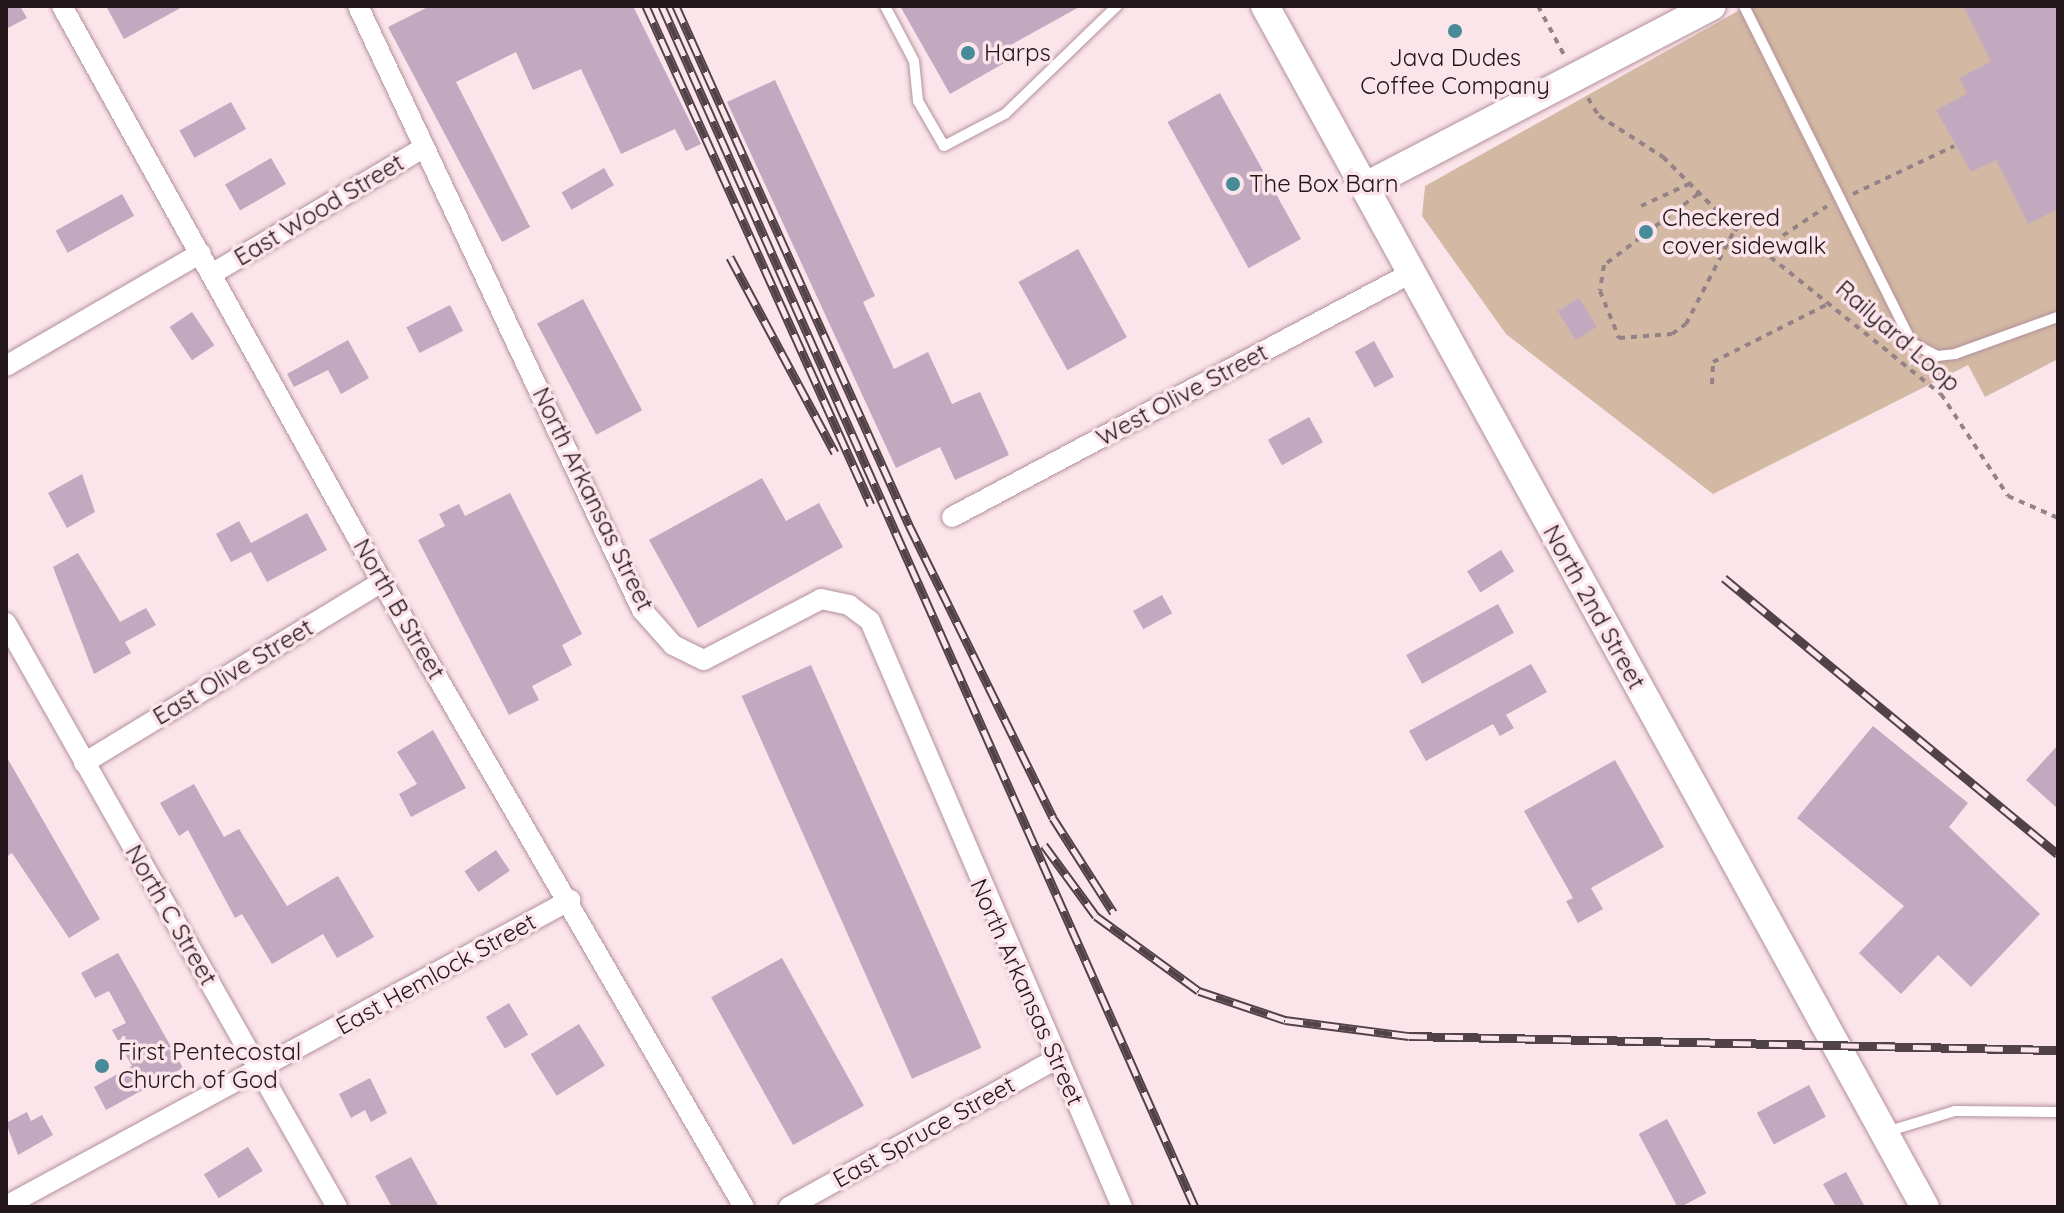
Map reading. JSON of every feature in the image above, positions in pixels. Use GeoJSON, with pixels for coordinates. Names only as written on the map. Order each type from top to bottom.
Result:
{"type":"FeatureCollection","features":[{"type":"Feature","properties":{"kind":"main road","name":"North 2nd Street"},"geometry":{"type":"LineString","coordinates":[[1265,6],[1925,1207]]}},
{"type":"Feature","properties":{"kind":"main road"},"geometry":{"type":"LineString","coordinates":[[1364,187],[1712,6]]}},
{"type":"Feature","properties":{"kind":"street","name":"North B Street"},"geometry":{"type":"LineString","coordinates":[[62,6],[201,253],[215,272],[382,582],[570,900],[744,1207]]}},
{"type":"Feature","properties":{"kind":"street","name":"North Arkansas Street"},"geometry":{"type":"LineString","coordinates":[[358,6],[642,610],[673,645],[704,660],[821,599],[849,605],[870,621],[1122,1207]]}},
{"type":"Feature","properties":{"kind":"street","name":"East Wood Street"},"geometry":{"type":"LineString","coordinates":[[215,272],[423,148]]}},
{"type":"Feature","properties":{"kind":"street","name":"East Wood Street"},"geometry":{"type":"LineString","coordinates":[[6,366],[201,253]]}},
{"type":"Feature","properties":{"kind":"street","name":"West Olive Street"},"geometry":{"type":"LineString","coordinates":[[952,517],[1411,273]]}},
{"type":"Feature","properties":{"kind":"street","name":"East Olive Street"},"geometry":{"type":"LineString","coordinates":[[84,763],[382,582]]}},
{"type":"Feature","properties":{"kind":"street","name":"North C Street"},"geometry":{"type":"LineString","coordinates":[[6,623],[337,1207]]}},
{"type":"Feature","properties":{"kind":"street","name":"East Hemlock Street"},"geometry":{"type":"LineString","coordinates":[[6,1206],[261,1072],[570,900]]}},
{"type":"Feature","properties":{"kind":"street","name":"East Spruce Street"},"geometry":{"type":"LineString","coordinates":[[789,1207],[1058,1058]]}},
{"type":"Feature","properties":{"kind":"lane"},"geometry":{"type":"LineString","coordinates":[[885,6],[914,61],[918,101],[944,146],[1005,114],[1117,6]]}},
{"type":"Feature","properties":{"kind":"lane"},"geometry":{"type":"LineString","coordinates":[[1744,6],[1899,321],[1925,352],[1955,354],[2058,317]]}},
{"type":"Feature","properties":{"kind":"lane"},"geometry":{"type":"LineString","coordinates":[[1884,1133],[1955,1111],[2058,1112]]}},
{"type":"Feature","properties":{"kind":"path"},"geometry":{"type":"LineString","coordinates":[[1538,6],[1566,57]]}},
{"type":"Feature","properties":{"kind":"path","name":"Railyard Loop"},"geometry":{"type":"LineString","coordinates":[[1589,99],[1599,116],[1689,184],[1735,229],[1830,303],[1950,404],[2008,496],[2058,518]]}},
{"type":"Feature","properties":{"kind":"path"},"geometry":{"type":"LineString","coordinates":[[1763,249],[1839,200],[1954,146]]}},
{"type":"Feature","properties":{"kind":"path"},"geometry":{"type":"LineString","coordinates":[[1641,206],[1689,184]]}},
{"type":"Feature","properties":{"kind":"path"},"geometry":{"type":"LineString","coordinates":[[1698,193],[1604,265],[1600,291],[1619,338],[1672,334],[1686,324],[1735,229]]}},
{"type":"Feature","properties":{"kind":"path"},"geometry":{"type":"LineString","coordinates":[[1712,384],[1713,362],[1830,303]]}},
{"type":"Feature","properties":{"kind":"shaded area"},"geometry":{"type":"Polygon","coordinates":[[[1747,6],[2058,6],[2058,359],[1985,397],[1968,365],[1713,494],[1506,334],[1422,216],[1425,186],[1747,6]]]}},
{"type":"Feature","properties":{"kind":"building"},"geometry":{"type":"Polygon","coordinates":[[[6,6],[20,6],[27,18],[6,29],[6,6]]]}},
{"type":"Feature","properties":{"kind":"building"},"geometry":{"type":"Polygon","coordinates":[[[106,6],[184,6],[124,39],[106,6]]]}},
{"type":"Feature","properties":{"kind":"building"},"geometry":{"type":"Polygon","coordinates":[[[430,6],[633,6],[701,144],[686,151],[675,129],[621,154],[581,69],[533,90],[516,52],[456,82],[530,227],[502,242],[388,27],[430,6]]]}},
{"type":"Feature","properties":{"kind":"building","name":"Harps"},"geometry":{"type":"Polygon","coordinates":[[[900,6],[1081,6],[1007,47],[1013,58],[950,94],[900,6]]]}},
{"type":"Feature","properties":{"kind":"building"},"geometry":{"type":"Polygon","coordinates":[[[1963,6],[2058,6],[2058,209],[2028,224],[1996,160],[1971,172],[1936,110],[1967,94],[1959,78],[1991,62],[1963,6]]]}},
{"type":"Feature","properties":{"kind":"building"},"geometry":{"type":"Polygon","coordinates":[[[775,80],[875,296],[863,302],[894,369],[928,352],[952,404],[980,392],[1009,455],[955,480],[940,447],[896,468],[727,102],[775,80]]]}},
{"type":"Feature","properties":{"kind":"building"},"geometry":{"type":"Polygon","coordinates":[[[1220,93],[1301,239],[1248,268],[1168,122],[1220,93]]]}},
{"type":"Feature","properties":{"kind":"building"},"geometry":{"type":"Polygon","coordinates":[[[231,102],[246,129],[194,158],[179,131],[231,102]]]}},
{"type":"Feature","properties":{"kind":"building"},"geometry":{"type":"Polygon","coordinates":[[[271,158],[286,184],[240,210],[225,184],[271,158]]]}},
{"type":"Feature","properties":{"kind":"building"},"geometry":{"type":"Polygon","coordinates":[[[604,168],[614,185],[572,210],[562,192],[604,168]]]}},
{"type":"Feature","properties":{"kind":"building"},"geometry":{"type":"Polygon","coordinates":[[[122,194],[134,216],[68,253],[56,231],[122,194]]]}},
{"type":"Feature","properties":{"kind":"building"},"geometry":{"type":"Polygon","coordinates":[[[1078,249],[1127,337],[1067,370],[1019,282],[1078,249]]]}},
{"type":"Feature","properties":{"kind":"building"},"geometry":{"type":"Polygon","coordinates":[[[1579,298],[1597,327],[1576,340],[1558,311],[1579,298]]]}},
{"type":"Feature","properties":{"kind":"building"},"geometry":{"type":"Polygon","coordinates":[[[583,299],[642,410],[596,435],[537,323],[583,299]]]}},
{"type":"Feature","properties":{"kind":"building"},"geometry":{"type":"Polygon","coordinates":[[[450,305],[463,331],[420,353],[406,327],[450,305]]]}},
{"type":"Feature","properties":{"kind":"building"},"geometry":{"type":"Polygon","coordinates":[[[192,312],[214,345],[192,360],[170,327],[192,312]]]}},
{"type":"Feature","properties":{"kind":"building"},"geometry":{"type":"Polygon","coordinates":[[[348,340],[369,378],[341,394],[328,370],[294,387],[287,374],[348,340]]]}},
{"type":"Feature","properties":{"kind":"building"},"geometry":{"type":"Polygon","coordinates":[[[1374,341],[1394,377],[1375,388],[1355,352],[1374,341]]]}},
{"type":"Feature","properties":{"kind":"building"},"geometry":{"type":"Polygon","coordinates":[[[1309,417],[1323,442],[1282,465],[1268,440],[1309,417]]]}},
{"type":"Feature","properties":{"kind":"building"},"geometry":{"type":"Polygon","coordinates":[[[82,474],[95,512],[67,528],[48,493],[82,474]]]}},
{"type":"Feature","properties":{"kind":"building"},"geometry":{"type":"Polygon","coordinates":[[[762,478],[786,521],[819,503],[843,547],[698,628],[649,540],[762,478]]]}},
{"type":"Feature","properties":{"kind":"building"},"geometry":{"type":"Polygon","coordinates":[[[510,493],[582,634],[562,645],[572,665],[532,686],[539,700],[509,715],[418,540],[445,526],[439,514],[459,504],[465,516],[510,493]]]}},
{"type":"Feature","properties":{"kind":"building"},"geometry":{"type":"Polygon","coordinates":[[[307,513],[327,550],[267,582],[251,552],[231,562],[216,534],[239,521],[251,543],[307,513]]]}},
{"type":"Feature","properties":{"kind":"building"},"geometry":{"type":"Polygon","coordinates":[[[1501,550],[1514,571],[1480,592],[1467,571],[1501,550]]]}},
{"type":"Feature","properties":{"kind":"building"},"geometry":{"type":"Polygon","coordinates":[[[78,553],[120,622],[146,608],[156,625],[125,642],[131,653],[94,674],[53,567],[78,553]]]}},
{"type":"Feature","properties":{"kind":"building"},"geometry":{"type":"Polygon","coordinates":[[[1162,595],[1172,613],[1143,629],[1133,611],[1162,595]]]}},
{"type":"Feature","properties":{"kind":"building"},"geometry":{"type":"Polygon","coordinates":[[[1498,604],[1514,633],[1422,684],[1406,655],[1498,604]]]}},
{"type":"Feature","properties":{"kind":"building"},"geometry":{"type":"Polygon","coordinates":[[[1531,664],[1547,692],[1506,715],[1514,728],[1500,736],[1493,724],[1426,761],[1409,731],[1531,664]]]}},
{"type":"Feature","properties":{"kind":"building"},"geometry":{"type":"Polygon","coordinates":[[[811,665],[981,1048],[912,1079],[742,696],[811,665]]]}},
{"type":"Feature","properties":{"kind":"building"},"geometry":{"type":"Polygon","coordinates":[[[1873,726],[1968,803],[1949,827],[2040,914],[1971,987],[1938,955],[1901,994],[1859,953],[1904,906],[1797,818],[1873,726]]]}},
{"type":"Feature","properties":{"kind":"building"},"geometry":{"type":"Polygon","coordinates":[[[433,730],[466,788],[411,817],[399,794],[417,784],[397,752],[433,730]]]}},
{"type":"Feature","properties":{"kind":"building"},"geometry":{"type":"Polygon","coordinates":[[[2058,745],[2058,809],[2026,780],[2058,745]]]}},
{"type":"Feature","properties":{"kind":"building"},"geometry":{"type":"Polygon","coordinates":[[[6,756],[100,919],[69,938],[12,853],[6,857],[6,756]]]}},
{"type":"Feature","properties":{"kind":"building"},"geometry":{"type":"Polygon","coordinates":[[[1615,760],[1664,847],[1591,888],[1603,909],[1578,923],[1566,901],[1573,898],[1524,811],[1615,760]]]}},
{"type":"Feature","properties":{"kind":"building"},"geometry":{"type":"Polygon","coordinates":[[[194,784],[224,837],[239,829],[287,906],[338,876],[374,937],[337,958],[323,934],[272,964],[242,914],[235,918],[188,830],[179,836],[160,803],[194,784]]]}},
{"type":"Feature","properties":{"kind":"building"},"geometry":{"type":"Polygon","coordinates":[[[496,850],[510,871],[478,892],[464,871],[496,850]]]}},
{"type":"Feature","properties":{"kind":"building"},"geometry":{"type":"Polygon","coordinates":[[[118,953],[183,1068],[106,1110],[94,1087],[132,1066],[112,1030],[126,1023],[109,991],[95,998],[81,973],[118,953]]]}},
{"type":"Feature","properties":{"kind":"building"},"geometry":{"type":"Polygon","coordinates":[[[782,958],[864,1106],[793,1145],[711,997],[782,958]]]}},
{"type":"Feature","properties":{"kind":"building"},"geometry":{"type":"Polygon","coordinates":[[[509,1003],[528,1035],[505,1049],[486,1017],[509,1003]]]}},
{"type":"Feature","properties":{"kind":"building"},"geometry":{"type":"Polygon","coordinates":[[[579,1024],[605,1066],[557,1096],[531,1054],[579,1024]]]}},
{"type":"Feature","properties":{"kind":"building"},"geometry":{"type":"Polygon","coordinates":[[[370,1078],[387,1113],[371,1122],[365,1110],[351,1118],[339,1094],[370,1078]]]}},
{"type":"Feature","properties":{"kind":"building"},"geometry":{"type":"Polygon","coordinates":[[[1809,1085],[1826,1117],[1774,1144],[1757,1113],[1809,1085]]]}},
{"type":"Feature","properties":{"kind":"building"},"geometry":{"type":"Polygon","coordinates":[[[27,1112],[31,1121],[42,1115],[53,1135],[18,1155],[6,1123],[27,1112]]]}},
{"type":"Feature","properties":{"kind":"building"},"geometry":{"type":"Polygon","coordinates":[[[1667,1119],[1706,1193],[1678,1207],[1639,1134],[1667,1119]]]}},
{"type":"Feature","properties":{"kind":"building"},"geometry":{"type":"Polygon","coordinates":[[[248,1147],[263,1171],[219,1198],[204,1175],[248,1147]]]}},
{"type":"Feature","properties":{"kind":"building"},"geometry":{"type":"Polygon","coordinates":[[[411,1157],[439,1207],[392,1207],[375,1176],[411,1157]]]}},
{"type":"Feature","properties":{"kind":"building"},"geometry":{"type":"Polygon","coordinates":[[[1846,1172],[1865,1207],[1836,1207],[1823,1184],[1846,1172]]]}},
{"type":"Feature","properties":{"kind":"railway"},"geometry":{"type":"LineString","coordinates":[[646,6],[871,505]]}},
{"type":"Feature","properties":{"kind":"railway"},"geometry":{"type":"LineString","coordinates":[[662,6],[1195,1207]]}},
{"type":"Feature","properties":{"kind":"railway"},"geometry":{"type":"LineString","coordinates":[[676,6],[909,525],[1053,818],[1113,912]]}},
{"type":"Feature","properties":{"kind":"railway"},"geometry":{"type":"LineString","coordinates":[[730,257],[835,453]]}},
{"type":"Feature","properties":{"kind":"railway"},"geometry":{"type":"LineString","coordinates":[[1724,578],[2058,854]]}},
{"type":"Feature","properties":{"kind":"railway"},"geometry":{"type":"LineString","coordinates":[[1044,845],[1096,916],[1199,991],[1285,1020],[1409,1036],[2058,1050]]}},
{"type":"Feature","properties":{"kind":"place","name":"Java Dudes Coffee Company"},"geometry":{"type":"Point","coordinates":[1455,31]}},
{"type":"Feature","properties":{"kind":"place","name":"Harps"},"geometry":{"type":"Point","coordinates":[968,53]}},
{"type":"Feature","properties":{"kind":"place","name":"The Box Barn"},"geometry":{"type":"Point","coordinates":[1233,184]}},
{"type":"Feature","properties":{"kind":"place","name":"Checkered cover sidewalk"},"geometry":{"type":"Point","coordinates":[1646,232]}},
{"type":"Feature","properties":{"kind":"place","name":"First Pentecostal Church of God"},"geometry":{"type":"Point","coordinates":[102,1066]}}]}
